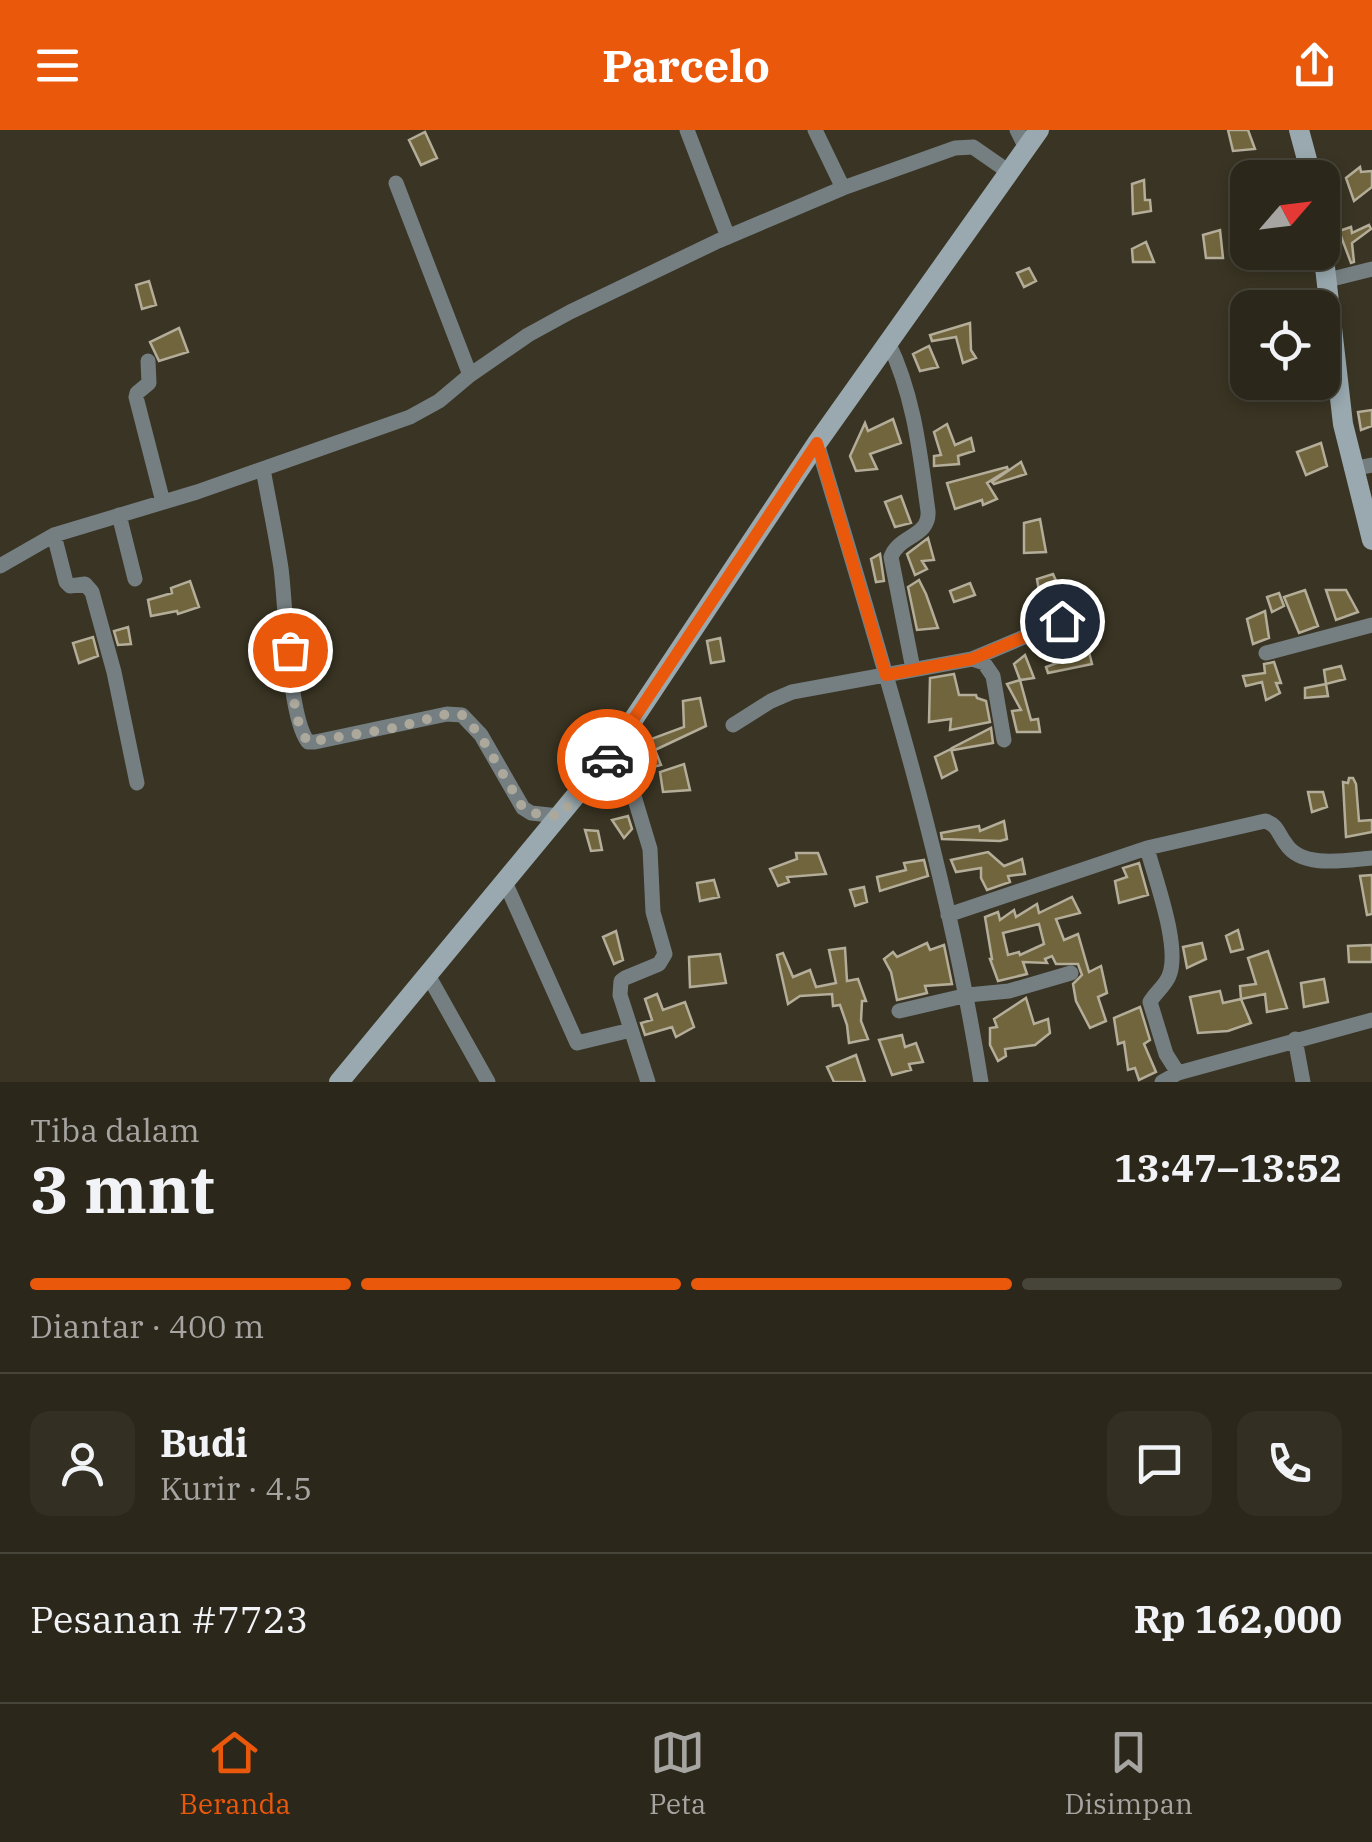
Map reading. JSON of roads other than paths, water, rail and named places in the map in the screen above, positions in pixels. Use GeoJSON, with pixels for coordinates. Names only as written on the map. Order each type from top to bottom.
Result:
{"type":"FeatureCollection","features":[{"type":"Feature","properties":{"kind":"main road"},"geometry":{"type":"LineString","coordinates":[[1299,130],[1307,160]]}},
{"type":"Feature","properties":{"kind":"main road"},"geometry":{"type":"LineString","coordinates":[[339,1082],[618,744],[817,443],[1009,172],[1027,136]]}},
{"type":"Feature","properties":{"kind":"main road"},"geometry":{"type":"LineString","coordinates":[[1326,270],[1343,424],[1362,467],[1372,540]]}},
{"type":"Feature","properties":{"kind":"street"},"geometry":{"type":"LineString","coordinates":[[687,130],[728,237]]}},
{"type":"Feature","properties":{"kind":"street"},"geometry":{"type":"LineString","coordinates":[[814,130],[843,188]]}},
{"type":"Feature","properties":{"kind":"street"},"geometry":{"type":"LineString","coordinates":[[0,566],[54,535],[263,469],[426,410],[470,375],[570,312],[843,188],[955,148],[973,148],[1009,172]]}},
{"type":"Feature","properties":{"kind":"street"},"geometry":{"type":"LineString","coordinates":[[396,183],[470,375]]}},
{"type":"Feature","properties":{"kind":"street"},"geometry":{"type":"LineString","coordinates":[[1328,280],[1372,269]]}},
{"type":"Feature","properties":{"kind":"street"},"geometry":{"type":"LineString","coordinates":[[888,342],[910,396],[929,520],[923,531],[896,546],[890,557],[912,669]]}},
{"type":"Feature","properties":{"kind":"street"},"geometry":{"type":"LineString","coordinates":[[148,361],[149,383],[136,392],[136,397],[163,502]]}},
{"type":"Feature","properties":{"kind":"street"},"geometry":{"type":"LineString","coordinates":[[817,443],[886,675],[948,914],[968,995],[982,1082]]}},
{"type":"Feature","properties":{"kind":"street"},"geometry":{"type":"LineString","coordinates":[[263,469],[280,567],[296,708],[304,738],[315,742],[447,714],[462,715],[480,735],[523,808],[531,813],[560,816]]}},
{"type":"Feature","properties":{"kind":"street"},"geometry":{"type":"LineString","coordinates":[[119,515],[135,579]]}},
{"type":"Feature","properties":{"kind":"street"},"geometry":{"type":"LineString","coordinates":[[54,535],[66,582],[70,586],[85,584],[92,592],[114,672],[137,783]]}},
{"type":"Feature","properties":{"kind":"street"},"geometry":{"type":"LineString","coordinates":[[733,725],[792,692],[972,659],[1062,621]]}},
{"type":"Feature","properties":{"kind":"street"},"geometry":{"type":"LineString","coordinates":[[1266,653],[1372,625]]}},
{"type":"Feature","properties":{"kind":"street"},"geometry":{"type":"LineString","coordinates":[[972,659],[984,662],[993,676],[1004,740]]}},
{"type":"Feature","properties":{"kind":"street"},"geometry":{"type":"LineString","coordinates":[[618,744],[650,850],[653,912],[665,954],[659,964],[621,981],[620,996],[648,1082]]}},
{"type":"Feature","properties":{"kind":"street"},"geometry":{"type":"LineString","coordinates":[[948,914],[1147,848],[1265,821],[1275,825],[1292,852],[1308,860],[1372,858]]}},
{"type":"Feature","properties":{"kind":"street"},"geometry":{"type":"LineString","coordinates":[[1147,848],[1170,939],[1171,967],[1150,1002],[1166,1054],[1178,1073]]}},
{"type":"Feature","properties":{"kind":"street"},"geometry":{"type":"LineString","coordinates":[[504,882],[577,1043],[632,1030]]}},
{"type":"Feature","properties":{"kind":"street"},"geometry":{"type":"LineString","coordinates":[[899,1011],[968,995],[1009,991],[1071,972]]}},
{"type":"Feature","properties":{"kind":"street"},"geometry":{"type":"LineString","coordinates":[[428,974],[488,1082]]}},
{"type":"Feature","properties":{"kind":"street"},"geometry":{"type":"LineString","coordinates":[[1162,1082],[1178,1073],[1372,1020]]}},
{"type":"Feature","properties":{"kind":"street"},"geometry":{"type":"LineString","coordinates":[[1295,1039],[1303,1082]]}}]}
